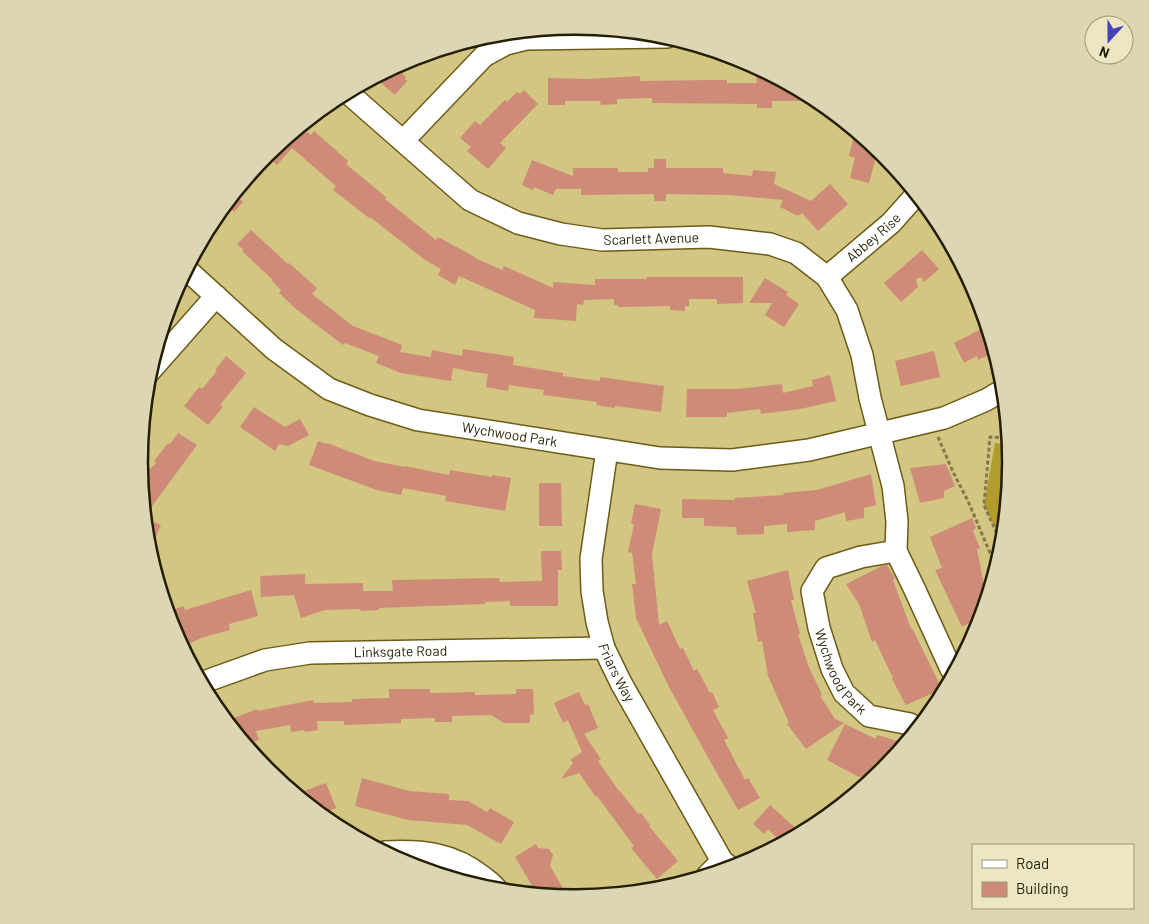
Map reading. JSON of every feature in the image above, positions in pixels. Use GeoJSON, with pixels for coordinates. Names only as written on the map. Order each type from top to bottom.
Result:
{"type":"FeatureCollection","features":[{"type":"Feature","properties":{"kind":"street"},"geometry":{"type":"LineString","coordinates":[[403,142],[484,56],[506,44],[526,39],[618,38]]}},
{"type":"Feature","properties":{"kind":"street","name":"Scarlett Avenue"},"geometry":{"type":"LineString","coordinates":[[353,97],[470,200],[518,223],[561,234],[602,240],[709,238],[770,244],[796,253],[827,276],[847,310],[862,355],[879,434]]}},
{"type":"Feature","properties":{"kind":"street","name":"Abbey Rise"},"geometry":{"type":"LineString","coordinates":[[827,276],[891,223],[911,200]]}},
{"type":"Feature","properties":{"kind":"street","name":"Wychwood Park"},"geometry":{"type":"LineString","coordinates":[[192,274],[274,349],[329,389],[354,399],[418,420],[660,458],[732,460],[809,450],[944,418],[996,394]]}},
{"type":"Feature","properties":{"kind":"street"},"geometry":{"type":"LineString","coordinates":[[160,359],[216,296]]}},
{"type":"Feature","properties":{"kind":"street"},"geometry":{"type":"LineString","coordinates":[[879,434],[893,486],[896,550],[950,665]]}},
{"type":"Feature","properties":{"kind":"street","name":"Friars Way"},"geometry":{"type":"LineString","coordinates":[[607,450],[591,559],[592,591],[597,622],[604,648],[621,683],[718,864]]}},
{"type":"Feature","properties":{"kind":"street","name":"Wychwood Park"},"geometry":{"type":"LineString","coordinates":[[896,550],[861,557],[826,568],[812,591],[819,628],[832,669],[844,693],[869,716],[914,721]]}},
{"type":"Feature","properties":{"kind":"street","name":"Linksgate Road"},"geometry":{"type":"LineString","coordinates":[[208,681],[265,660],[310,653],[604,648]]}},
{"type":"Feature","properties":{"kind":"street"},"geometry":{"type":"LineString","coordinates":[[402,852],[438,854],[472,868],[485,879]]}},
{"type":"Feature","properties":{"kind":"path"},"geometry":{"type":"LineString","coordinates":[[933,420],[937,436],[991,555]]}},
{"type":"Feature","properties":{"kind":"path"},"geometry":{"type":"LineString","coordinates":[[996,531],[984,505],[990,437],[1001,438]]}},
{"type":"Feature","properties":{"kind":"shaded area"},"geometry":{"type":"Polygon","coordinates":[[[995,443],[1001,443],[1001,490],[996,529],[984,505],[995,443]]]}},
{"type":"Feature","properties":{"kind":"building"},"geometry":{"type":"Polygon","coordinates":[[[401,72],[407,81],[395,95],[380,82],[401,72]]]}},
{"type":"Feature","properties":{"kind":"building"},"geometry":{"type":"Polygon","coordinates":[[[640,76],[640,81],[727,80],[727,83],[757,83],[756,76],[802,101],[772,101],[772,108],[757,108],[757,104],[652,103],[652,98],[617,99],[617,104],[601,105],[600,101],[565,101],[565,105],[548,105],[548,78],[589,79],[640,76]]]}},
{"type":"Feature","properties":{"kind":"building"},"geometry":{"type":"Polygon","coordinates":[[[524,90],[538,104],[500,143],[506,148],[488,169],[467,151],[471,147],[460,138],[475,121],[480,125],[505,100],[507,102],[517,92],[520,94],[524,90]]]}},
{"type":"Feature","properties":{"kind":"building"},"geometry":{"type":"Polygon","coordinates":[[[312,126],[307,132],[311,135],[314,131],[348,161],[346,164],[386,197],[385,199],[436,240],[438,237],[475,258],[502,270],[504,266],[553,288],[553,282],[595,285],[595,279],[743,277],[743,303],[717,304],[717,299],[689,299],[689,306],[685,306],[685,311],[670,310],[670,306],[618,307],[618,305],[614,305],[614,299],[584,300],[583,305],[577,304],[576,321],[534,318],[535,310],[459,276],[455,285],[438,275],[441,269],[425,260],[333,190],[336,186],[292,148],[277,165],[272,161],[312,126]]]}},
{"type":"Feature","properties":{"kind":"building"},"geometry":{"type":"Polygon","coordinates":[[[853,139],[875,159],[869,183],[850,178],[855,158],[849,156],[853,139]]]}},
{"type":"Feature","properties":{"kind":"building"},"geometry":{"type":"Polygon","coordinates":[[[654,159],[666,159],[666,168],[723,168],[723,173],[752,176],[753,170],[776,172],[774,184],[811,201],[830,184],[848,204],[818,231],[802,213],[798,216],[780,207],[783,200],[729,195],[666,194],[666,201],[654,201],[654,194],[581,195],[581,189],[556,189],[553,195],[534,187],[533,190],[522,185],[532,160],[573,176],[573,168],[618,168],[618,172],[648,172],[648,168],[654,168],[654,159]]]}},
{"type":"Feature","properties":{"kind":"building"},"geometry":{"type":"Polygon","coordinates":[[[239,198],[243,202],[234,212],[231,209],[239,198]]]}},
{"type":"Feature","properties":{"kind":"building"},"geometry":{"type":"Polygon","coordinates":[[[251,230],[317,288],[312,294],[353,326],[402,345],[400,352],[431,357],[432,350],[462,356],[463,349],[514,357],[513,365],[563,373],[563,376],[600,381],[600,377],[664,386],[661,412],[596,405],[597,402],[543,395],[544,390],[509,385],[508,391],[486,387],[488,374],[453,368],[451,381],[401,373],[376,363],[379,356],[345,343],[343,345],[296,309],[279,293],[281,290],[273,280],[237,244],[251,230]]]}},
{"type":"Feature","properties":{"kind":"building"},"geometry":{"type":"Polygon","coordinates":[[[922,250],[939,269],[924,282],[921,277],[916,279],[918,287],[901,302],[884,283],[922,250]]]}},
{"type":"Feature","properties":{"kind":"building"},"geometry":{"type":"Polygon","coordinates":[[[765,278],[788,292],[786,295],[799,304],[784,327],[765,315],[772,303],[749,303],[765,278]]]}},
{"type":"Feature","properties":{"kind":"building"},"geometry":{"type":"Polygon","coordinates":[[[980,329],[988,355],[978,360],[977,356],[964,363],[954,343],[980,329]]]}},
{"type":"Feature","properties":{"kind":"building"},"geometry":{"type":"Polygon","coordinates":[[[934,351],[940,377],[901,386],[895,361],[934,351]]]}},
{"type":"Feature","properties":{"kind":"building"},"geometry":{"type":"Polygon","coordinates":[[[226,356],[246,373],[220,405],[223,407],[208,425],[184,406],[199,387],[202,389],[217,371],[215,370],[226,356]]]}},
{"type":"Feature","properties":{"kind":"building"},"geometry":{"type":"Polygon","coordinates":[[[830,375],[836,401],[800,409],[761,414],[760,409],[727,413],[727,417],[686,417],[687,389],[737,389],[782,384],[783,393],[813,386],[812,380],[830,375]]]}},
{"type":"Feature","properties":{"kind":"building"},"geometry":{"type":"Polygon","coordinates":[[[254,407],[285,427],[300,419],[309,435],[288,446],[279,444],[275,451],[240,427],[254,407]]]}},
{"type":"Feature","properties":{"kind":"building"},"geometry":{"type":"Polygon","coordinates":[[[178,433],[197,445],[150,509],[148,490],[149,470],[156,463],[154,461],[168,443],[170,444],[178,433]]]}},
{"type":"Feature","properties":{"kind":"building"},"geometry":{"type":"Polygon","coordinates":[[[318,441],[374,461],[405,467],[449,475],[450,470],[511,478],[505,511],[445,501],[446,496],[403,488],[401,495],[377,490],[309,465],[318,441]]]}},
{"type":"Feature","properties":{"kind":"building"},"geometry":{"type":"Polygon","coordinates":[[[946,464],[955,486],[944,491],[944,498],[920,503],[910,468],[946,464]]]}},
{"type":"Feature","properties":{"kind":"building"},"geometry":{"type":"Polygon","coordinates":[[[871,474],[876,505],[864,508],[864,518],[846,521],[845,512],[815,521],[815,530],[787,532],[787,524],[764,526],[764,534],[737,535],[736,527],[704,526],[704,518],[682,518],[682,499],[735,500],[735,498],[784,495],[783,493],[817,490],[871,474]]]}},
{"type":"Feature","properties":{"kind":"building"},"geometry":{"type":"Polygon","coordinates":[[[539,483],[561,483],[562,526],[539,526],[539,483]]]}},
{"type":"Feature","properties":{"kind":"building"},"geometry":{"type":"Polygon","coordinates":[[[635,504],[661,509],[652,554],[659,625],[667,621],[680,649],[683,648],[694,671],[697,669],[710,693],[712,692],[719,707],[713,710],[728,738],[724,740],[745,780],[748,778],[760,798],[738,810],[668,685],[636,618],[632,584],[636,584],[632,553],[628,552],[634,524],[631,524],[635,504]]]}},
{"type":"Feature","properties":{"kind":"building"},"geometry":{"type":"Polygon","coordinates":[[[972,518],[976,528],[973,531],[980,548],[977,549],[984,584],[969,624],[962,627],[935,570],[942,568],[930,537],[972,518]]]}},
{"type":"Feature","properties":{"kind":"building"},"geometry":{"type":"Polygon","coordinates":[[[152,521],[161,525],[155,539],[152,521]]]}},
{"type":"Feature","properties":{"kind":"building"},"geometry":{"type":"Polygon","coordinates":[[[541,551],[561,551],[562,570],[558,570],[558,606],[510,606],[510,601],[485,602],[485,604],[379,608],[379,610],[361,611],[360,609],[325,610],[301,618],[294,595],[261,597],[260,576],[305,574],[305,584],[363,583],[363,591],[393,591],[392,580],[499,578],[500,582],[542,581],[541,551]]]}},
{"type":"Feature","properties":{"kind":"building"},"geometry":{"type":"Polygon","coordinates":[[[887,565],[895,578],[893,580],[911,629],[939,684],[934,693],[906,705],[875,640],[872,642],[859,604],[846,584],[887,565]]]}},
{"type":"Feature","properties":{"kind":"building"},"geometry":{"type":"Polygon","coordinates":[[[788,570],[794,600],[791,600],[800,634],[798,634],[808,665],[822,695],[820,696],[835,719],[844,723],[806,749],[787,724],[789,723],[768,676],[762,641],[758,642],[753,613],[756,613],[747,581],[788,570]]]}},
{"type":"Feature","properties":{"kind":"building"},"geometry":{"type":"Polygon","coordinates":[[[251,590],[258,616],[229,624],[230,630],[204,637],[189,644],[174,610],[183,606],[185,610],[251,590]]]}},
{"type":"Feature","properties":{"kind":"building"},"geometry":{"type":"Polygon","coordinates":[[[389,689],[430,689],[430,693],[475,692],[475,695],[516,694],[516,689],[533,689],[534,714],[530,715],[530,723],[504,723],[491,715],[452,716],[452,722],[435,722],[435,718],[401,719],[401,723],[344,725],[344,721],[317,721],[318,730],[291,732],[290,725],[256,731],[259,740],[252,743],[233,718],[257,709],[257,711],[313,700],[314,703],[352,702],[352,699],[389,698],[389,689]]]}},
{"type":"Feature","properties":{"kind":"building"},"geometry":{"type":"Polygon","coordinates":[[[579,692],[585,705],[588,704],[598,728],[584,734],[601,759],[598,761],[619,791],[638,814],[641,813],[649,826],[678,861],[657,879],[631,848],[634,846],[579,773],[561,779],[573,763],[570,760],[582,752],[568,720],[563,723],[554,703],[579,692]]]}},
{"type":"Feature","properties":{"kind":"building"},"geometry":{"type":"Polygon","coordinates":[[[845,724],[876,739],[877,735],[898,741],[862,777],[827,760],[845,724]]]}},
{"type":"Feature","properties":{"kind":"building"},"geometry":{"type":"Polygon","coordinates":[[[362,778],[409,791],[449,794],[449,800],[468,801],[487,812],[490,808],[514,822],[501,844],[467,825],[408,820],[355,806],[362,778]]]}},
{"type":"Feature","properties":{"kind":"building"},"geometry":{"type":"Polygon","coordinates":[[[326,783],[336,808],[328,811],[303,791],[326,783]]]}},
{"type":"Feature","properties":{"kind":"building"},"geometry":{"type":"Polygon","coordinates":[[[770,805],[795,828],[777,838],[768,829],[764,834],[753,824],[770,805]]]}},
{"type":"Feature","properties":{"kind":"building"},"geometry":{"type":"Polygon","coordinates":[[[536,844],[538,848],[549,849],[553,855],[550,866],[563,889],[533,886],[515,857],[536,844]]]}}]}
